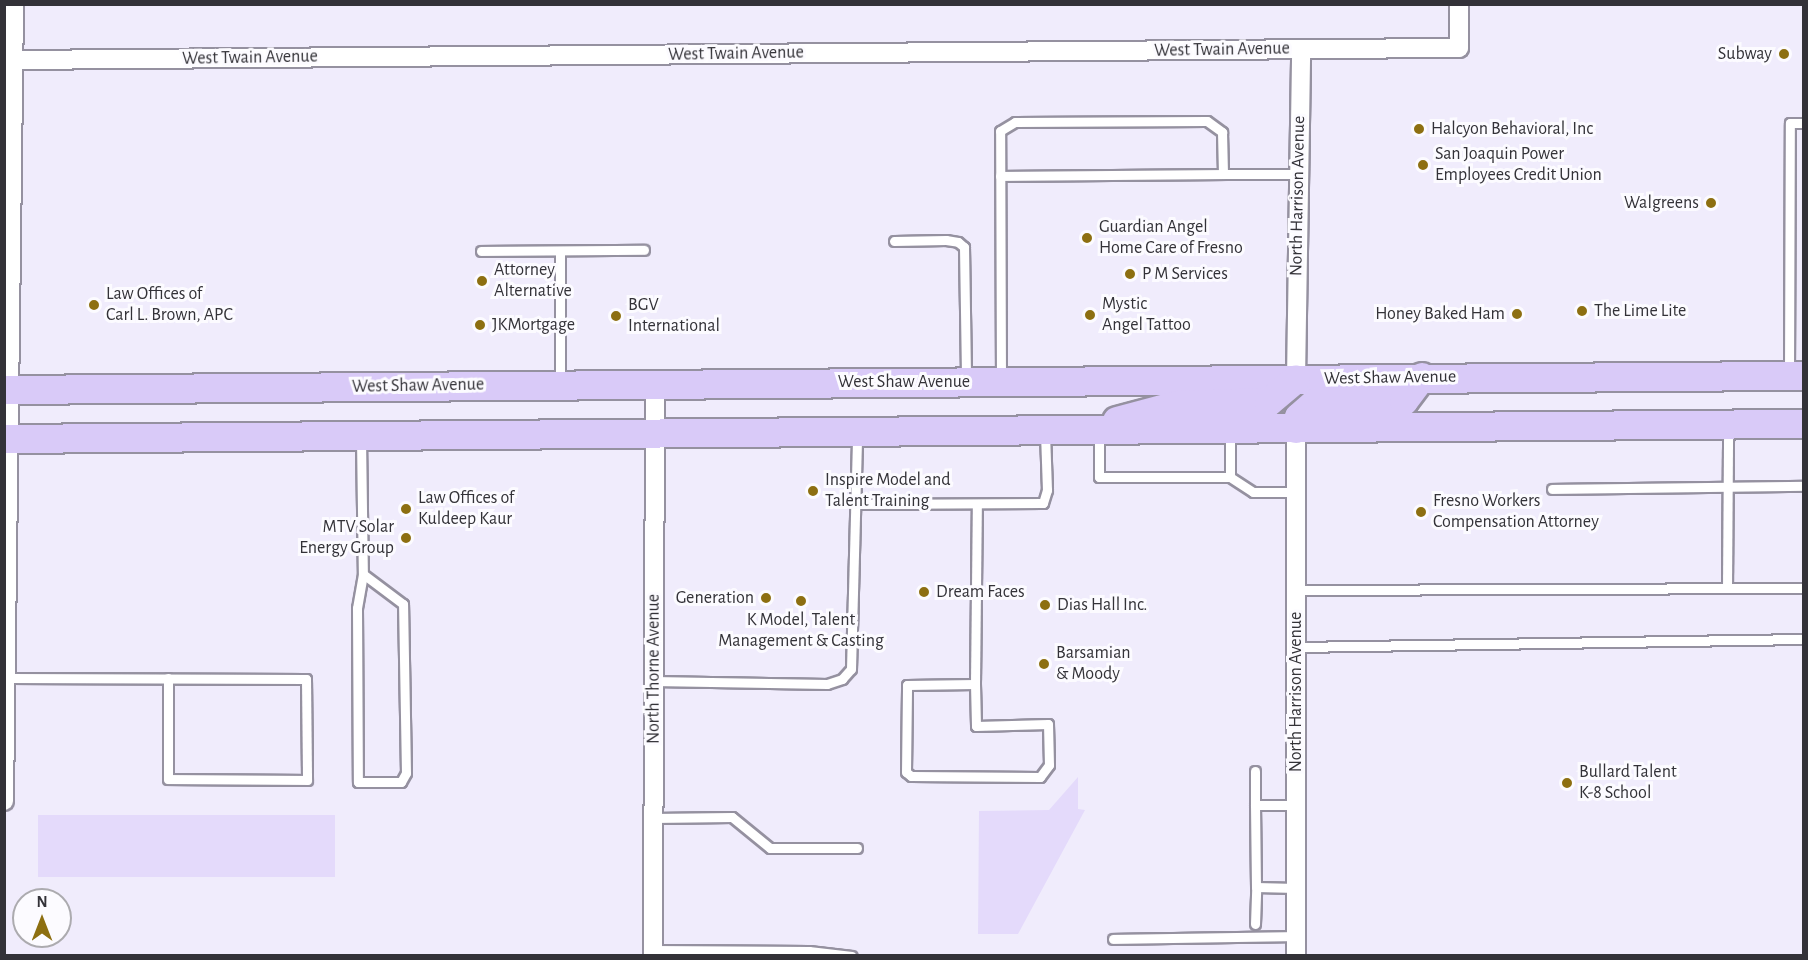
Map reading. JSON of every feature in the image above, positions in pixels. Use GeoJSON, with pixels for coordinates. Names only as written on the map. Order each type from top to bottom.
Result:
{"type":"FeatureCollection","features":[{"type":"Feature","properties":{"kind":"main road","name":"West Shaw Avenue"},"geometry":{"type":"LineString","coordinates":[[7,390],[655,383],[1796,376]]}},
{"type":"Feature","properties":{"kind":"main road"},"geometry":{"type":"LineString","coordinates":[[1296,429],[1303,412],[1316,402],[1404,401],[1422,377]]}},
{"type":"Feature","properties":{"kind":"main road"},"geometry":{"type":"LineString","coordinates":[[1091,431],[1177,405],[1269,402],[1296,379]]}},
{"type":"Feature","properties":{"kind":"main road"},"geometry":{"type":"LineString","coordinates":[[6,439],[1803,424]]}},
{"type":"Feature","properties":{"kind":"street"},"geometry":{"type":"LineString","coordinates":[[4,801],[9,678],[6,439],[9,58],[14,4]]}},
{"type":"Feature","properties":{"kind":"street","name":"West Twain Avenue"},"geometry":{"type":"LineString","coordinates":[[9,58],[1459,48],[1459,4]]}},
{"type":"Feature","properties":{"kind":"street","name":"North Harrison Avenue"},"geometry":{"type":"LineString","coordinates":[[1296,379],[1300,49]]}},
{"type":"Feature","properties":{"kind":"street","name":"North Thorne Avenue"},"geometry":{"type":"LineString","coordinates":[[653,953],[655,383]]}},
{"type":"Feature","properties":{"kind":"street","name":"North Harrison Avenue"},"geometry":{"type":"LineString","coordinates":[[1296,429],[1296,956]]}},
{"type":"Feature","properties":{"kind":"lane"},"geometry":{"type":"LineString","coordinates":[[1000,381],[1000,131],[1015,122],[1207,121],[1222,132],[1223,174]]}},
{"type":"Feature","properties":{"kind":"lane"},"geometry":{"type":"LineString","coordinates":[[1796,376],[1790,123],[1803,123]]}},
{"type":"Feature","properties":{"kind":"lane"},"geometry":{"type":"LineString","coordinates":[[1000,176],[1298,174]]}},
{"type":"Feature","properties":{"kind":"lane"},"geometry":{"type":"LineString","coordinates":[[894,241],[946,240],[958,242],[964,247],[966,381]]}},
{"type":"Feature","properties":{"kind":"lane"},"geometry":{"type":"LineString","coordinates":[[481,251],[644,250]]}},
{"type":"Feature","properties":{"kind":"lane"},"geometry":{"type":"LineString","coordinates":[[560,251],[560,384]]}},
{"type":"Feature","properties":{"kind":"lane"},"geometry":{"type":"LineString","coordinates":[[1727,588],[1728,425]]}},
{"type":"Feature","properties":{"kind":"lane"},"geometry":{"type":"LineString","coordinates":[[1230,430],[1230,477]]}},
{"type":"Feature","properties":{"kind":"lane"},"geometry":{"type":"LineString","coordinates":[[856,504],[1043,503],[1047,490],[1045,431]]}},
{"type":"Feature","properties":{"kind":"lane"},"geometry":{"type":"LineString","coordinates":[[1091,431],[1099,477],[1230,477],[1252,492],[1296,492]]}},
{"type":"Feature","properties":{"kind":"lane"},"geometry":{"type":"LineString","coordinates":[[654,681],[827,684],[842,679],[851,669],[854,653],[858,432]]}},
{"type":"Feature","properties":{"kind":"lane"},"geometry":{"type":"LineString","coordinates":[[361,436],[363,574],[357,608],[358,782],[401,782],[406,773],[403,604],[363,574]]}},
{"type":"Feature","properties":{"kind":"lane"},"geometry":{"type":"LineString","coordinates":[[1552,489],[1803,486]]}},
{"type":"Feature","properties":{"kind":"lane"},"geometry":{"type":"LineString","coordinates":[[975,684],[908,685],[906,772],[912,776],[1040,777],[1048,765],[1048,724],[976,726],[977,504]]}},
{"type":"Feature","properties":{"kind":"lane"},"geometry":{"type":"LineString","coordinates":[[1296,590],[1803,588]]}},
{"type":"Feature","properties":{"kind":"lane"},"geometry":{"type":"LineString","coordinates":[[1296,647],[1803,639]]}},
{"type":"Feature","properties":{"kind":"lane"},"geometry":{"type":"LineString","coordinates":[[9,678],[168,678],[306,679],[307,780],[168,779],[168,678]]}},
{"type":"Feature","properties":{"kind":"lane"},"geometry":{"type":"LineString","coordinates":[[1255,771],[1255,924]]}},
{"type":"Feature","properties":{"kind":"lane"},"geometry":{"type":"LineString","coordinates":[[1255,805],[1296,805]]}},
{"type":"Feature","properties":{"kind":"lane"},"geometry":{"type":"LineString","coordinates":[[653,818],[732,817],[770,848],[857,848]]}},
{"type":"Feature","properties":{"kind":"lane"},"geometry":{"type":"LineString","coordinates":[[1256,887],[1296,888]]}},
{"type":"Feature","properties":{"kind":"lane"},"geometry":{"type":"LineString","coordinates":[[1113,939],[1296,936]]}},
{"type":"Feature","properties":{"kind":"lane"},"geometry":{"type":"LineString","coordinates":[[653,953],[809,951],[852,956]]}},
{"type":"Feature","properties":{"kind":"shaded area"},"geometry":{"type":"Polygon","coordinates":[[[1078,777],[1078,809],[1085,810],[1018,934],[978,934],[979,811],[1049,810],[1078,777]]]}},
{"type":"Feature","properties":{"kind":"shaded area"},"geometry":{"type":"Polygon","coordinates":[[[38,815],[335,815],[335,877],[38,877],[38,815]]]}},
{"type":"Feature","properties":{"kind":"place","name":"Subway"},"geometry":{"type":"Point","coordinates":[1784,54]}},
{"type":"Feature","properties":{"kind":"place","name":"Halcyon Behavioral, Inc"},"geometry":{"type":"Point","coordinates":[1419,129]}},
{"type":"Feature","properties":{"kind":"place","name":"San Joaquin Power Employees Credit Union"},"geometry":{"type":"Point","coordinates":[1423,165]}},
{"type":"Feature","properties":{"kind":"place","name":"Walgreens"},"geometry":{"type":"Point","coordinates":[1711,203]}},
{"type":"Feature","properties":{"kind":"place","name":"Guardian Angel Home Care of Fresno"},"geometry":{"type":"Point","coordinates":[1087,238]}},
{"type":"Feature","properties":{"kind":"place","name":"P M Services"},"geometry":{"type":"Point","coordinates":[1130,274]}},
{"type":"Feature","properties":{"kind":"place","name":"Attorney Alternative"},"geometry":{"type":"Point","coordinates":[482,281]}},
{"type":"Feature","properties":{"kind":"place","name":"Law Offices of Carl L. Brown, APC"},"geometry":{"type":"Point","coordinates":[94,305]}},
{"type":"Feature","properties":{"kind":"place","name":"The Lime Lite"},"geometry":{"type":"Point","coordinates":[1582,311]}},
{"type":"Feature","properties":{"kind":"place","name":"Honey Baked Ham"},"geometry":{"type":"Point","coordinates":[1517,314]}},
{"type":"Feature","properties":{"kind":"place","name":"Mystic Angel Tattoo"},"geometry":{"type":"Point","coordinates":[1090,315]}},
{"type":"Feature","properties":{"kind":"place","name":"BGV International"},"geometry":{"type":"Point","coordinates":[616,316]}},
{"type":"Feature","properties":{"kind":"place","name":"JKMortgage"},"geometry":{"type":"Point","coordinates":[480,325]}},
{"type":"Feature","properties":{"kind":"place","name":"Inspire Model and Talent Training"},"geometry":{"type":"Point","coordinates":[813,491]}},
{"type":"Feature","properties":{"kind":"place","name":"Law Offices of Kuldeep Kaur"},"geometry":{"type":"Point","coordinates":[406,509]}},
{"type":"Feature","properties":{"kind":"place","name":"Fresno Workers Compensation Attorney"},"geometry":{"type":"Point","coordinates":[1421,512]}},
{"type":"Feature","properties":{"kind":"place","name":"MTV Solar Energy Group"},"geometry":{"type":"Point","coordinates":[406,538]}},
{"type":"Feature","properties":{"kind":"place","name":"Dream Faces"},"geometry":{"type":"Point","coordinates":[924,592]}},
{"type":"Feature","properties":{"kind":"place","name":"Generation"},"geometry":{"type":"Point","coordinates":[766,598]}},
{"type":"Feature","properties":{"kind":"place","name":"K Model, Talent Management & Casting"},"geometry":{"type":"Point","coordinates":[801,601]}},
{"type":"Feature","properties":{"kind":"place","name":"Dias Hall Inc."},"geometry":{"type":"Point","coordinates":[1045,605]}},
{"type":"Feature","properties":{"kind":"place","name":"Barsamian & Moody"},"geometry":{"type":"Point","coordinates":[1044,664]}},
{"type":"Feature","properties":{"kind":"place","name":"Bullard Talent K-8 School"},"geometry":{"type":"Point","coordinates":[1567,783]}}]}
